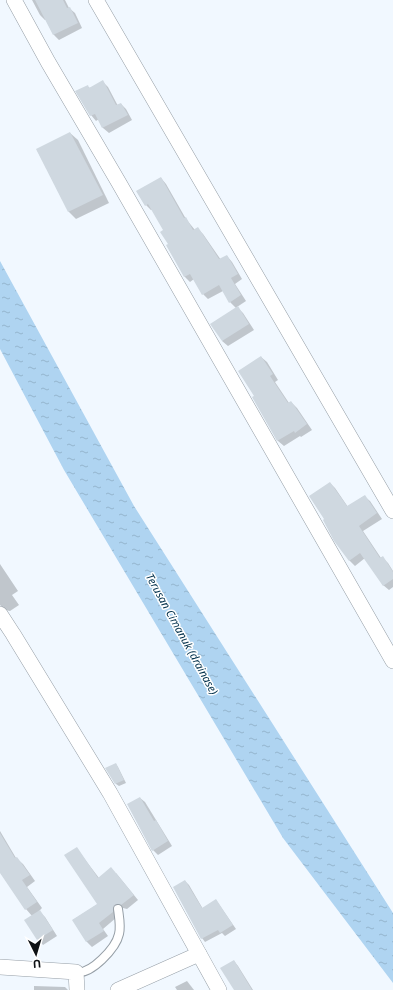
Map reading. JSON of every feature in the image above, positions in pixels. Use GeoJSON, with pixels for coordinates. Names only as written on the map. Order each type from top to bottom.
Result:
{"type":"FeatureCollection","features":[{"type":"Feature","properties":{"kind":"street"},"geometry":{"type":"LineString","coordinates":[[14,0],[48,62],[391,650]]}},
{"type":"Feature","properties":{"kind":"street"},"geometry":{"type":"LineString","coordinates":[[96,0],[393,511]]}},
{"type":"Feature","properties":{"kind":"street"},"geometry":{"type":"LineString","coordinates":[[0,614],[110,793],[219,990]]}},
{"type":"Feature","properties":{"kind":"street"},"geometry":{"type":"LineString","coordinates":[[118,990],[199,954]]}},
{"type":"Feature","properties":{"kind":"street"},"geometry":{"type":"LineString","coordinates":[[0,967],[80,981]]}},
{"type":"Feature","properties":{"kind":"lane"},"geometry":{"type":"LineString","coordinates":[[80,981],[113,948],[119,936],[120,927],[118,909]]}},
{"type":"Feature","properties":{"kind":"water","name":"Terusan Cimanuk (drainase)"},"geometry":{"type":"Polygon","coordinates":[[[0,261],[134,506],[393,913],[393,983],[283,838],[64,470],[0,349],[0,261]]]}},
{"type":"Feature","properties":{"kind":"building"},"geometry":{"type":"Polygon","coordinates":[[[35,0],[63,0],[67,8],[70,7],[78,23],[53,35],[35,0]]]}},
{"type":"Feature","properties":{"kind":"building"},"geometry":{"type":"Polygon","coordinates":[[[103,80],[116,105],[121,103],[128,115],[102,128],[95,114],[90,116],[75,91],[88,85],[89,88],[103,80]]]}},
{"type":"Feature","properties":{"kind":"building"},"geometry":{"type":"Polygon","coordinates":[[[70,132],[103,195],[68,212],[36,149],[70,132]]]}},
{"type":"Feature","properties":{"kind":"building"},"geometry":{"type":"Polygon","coordinates":[[[161,177],[184,218],[186,217],[193,230],[198,227],[219,259],[227,255],[238,274],[231,278],[241,295],[229,303],[219,285],[202,295],[190,274],[184,277],[166,245],[168,244],[160,232],[163,230],[148,204],[145,206],[136,191],[161,177]]]}},
{"type":"Feature","properties":{"kind":"building"},"geometry":{"type":"Polygon","coordinates":[[[238,306],[249,324],[222,341],[210,324],[238,306]]]}},
{"type":"Feature","properties":{"kind":"building"},"geometry":{"type":"Polygon","coordinates":[[[261,356],[273,374],[270,376],[288,403],[291,401],[307,424],[295,433],[294,431],[277,441],[252,397],[254,396],[238,371],[261,356]]]}},
{"type":"Feature","properties":{"kind":"building"},"geometry":{"type":"Polygon","coordinates":[[[330,482],[347,506],[365,495],[377,513],[359,526],[380,558],[383,556],[393,572],[393,579],[383,586],[360,553],[349,561],[334,541],[323,520],[324,519],[309,496],[330,482]]]}},
{"type":"Feature","properties":{"kind":"building"},"geometry":{"type":"Polygon","coordinates":[[[116,763],[124,780],[115,784],[105,768],[116,763]]]}},
{"type":"Feature","properties":{"kind":"building"},"geometry":{"type":"Polygon","coordinates":[[[140,797],[168,841],[152,851],[127,804],[140,797]]]}},
{"type":"Feature","properties":{"kind":"building"},"geometry":{"type":"Polygon","coordinates":[[[0,833],[15,858],[17,857],[30,875],[22,880],[37,902],[25,910],[0,873],[0,833]]]}},
{"type":"Feature","properties":{"kind":"building"},"geometry":{"type":"Polygon","coordinates":[[[77,847],[98,878],[111,867],[134,895],[121,905],[114,905],[113,912],[99,923],[104,931],[86,942],[72,920],[97,904],[64,855],[77,847]]]}},
{"type":"Feature","properties":{"kind":"building"},"geometry":{"type":"Polygon","coordinates":[[[185,880],[202,908],[216,899],[233,925],[220,933],[218,930],[201,939],[173,887],[185,880]]]}},
{"type":"Feature","properties":{"kind":"building"},"geometry":{"type":"Polygon","coordinates":[[[40,910],[53,930],[37,940],[24,920],[40,910]]]}},
{"type":"Feature","properties":{"kind":"building"},"geometry":{"type":"Polygon","coordinates":[[[234,960],[252,990],[234,990],[220,968],[234,960]]]}}]}
